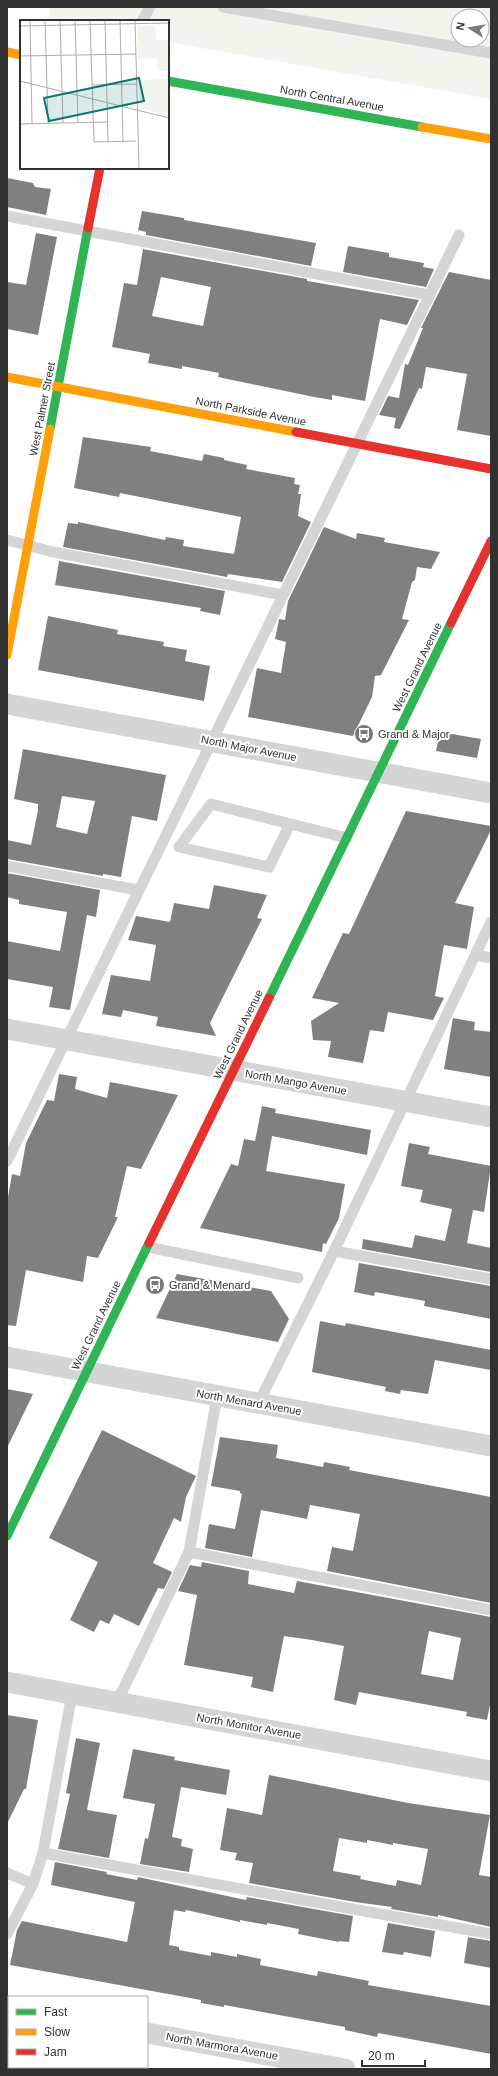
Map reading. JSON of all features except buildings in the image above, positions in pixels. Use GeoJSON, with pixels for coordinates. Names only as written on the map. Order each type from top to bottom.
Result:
{"type":"FeatureCollection","features":[{"type":"Feature","properties":{"kind":"street"},"geometry":{"type":"LineString","coordinates":[[7,52],[20,55]]}},
{"type":"Feature","properties":{"kind":"street","name":"North Central Avenue"},"geometry":{"type":"LineString","coordinates":[[169,80],[491,140]]}},
{"type":"Feature","properties":{"kind":"street","name":"West Palmer Street"},"geometry":{"type":"LineString","coordinates":[[7,655],[100,169]]}},
{"type":"Feature","properties":{"kind":"street","name":"North Parkside Avenue"},"geometry":{"type":"LineString","coordinates":[[7,377],[491,469]]}},
{"type":"Feature","properties":{"kind":"street","name":"West Grand Avenue"},"geometry":{"type":"LineString","coordinates":[[7,1536],[491,541]]}},
{"type":"Feature","properties":{"kind":"street","name":"North Major Avenue"},"geometry":{"type":"LineString","coordinates":[[7,704],[491,793]]}},
{"type":"Feature","properties":{"kind":"street","name":"North Mango Avenue"},"geometry":{"type":"LineString","coordinates":[[7,1029],[491,1117]]}},
{"type":"Feature","properties":{"kind":"street","name":"North Menard Avenue"},"geometry":{"type":"LineString","coordinates":[[7,1357],[86,1373],[491,1446]]}},
{"type":"Feature","properties":{"kind":"street","name":"North Monitor Avenue"},"geometry":{"type":"LineString","coordinates":[[7,1682],[491,1771]]}},
{"type":"Feature","properties":{"kind":"street","name":"North Marmora Avenue"},"geometry":{"type":"LineString","coordinates":[[148,2032],[345,2069]]}},
{"type":"Feature","properties":{"kind":"lane"},"geometry":{"type":"LineString","coordinates":[[143,20],[150,7]]}},
{"type":"Feature","properties":{"kind":"lane"},"geometry":{"type":"LineString","coordinates":[[223,7],[491,53]]}},
{"type":"Feature","properties":{"kind":"lane"},"geometry":{"type":"LineString","coordinates":[[7,216],[429,295]]}},
{"type":"Feature","properties":{"kind":"lane"},"geometry":{"type":"LineString","coordinates":[[7,1161],[458,235]]}},
{"type":"Feature","properties":{"kind":"lane"},"geometry":{"type":"LineString","coordinates":[[7,540],[28,544],[53,552],[282,595]]}},
{"type":"Feature","properties":{"kind":"lane"},"geometry":{"type":"LineString","coordinates":[[290,824],[269,867],[179,847],[211,804],[346,838]]}},
{"type":"Feature","properties":{"kind":"lane"},"geometry":{"type":"LineString","coordinates":[[7,866],[138,890]]}},
{"type":"Feature","properties":{"kind":"lane"},"geometry":{"type":"LineString","coordinates":[[258,1404],[407,1102],[491,922]]}},
{"type":"Feature","properties":{"kind":"lane"},"geometry":{"type":"LineString","coordinates":[[476,955],[491,958]]}},
{"type":"Feature","properties":{"kind":"lane"},"geometry":{"type":"LineString","coordinates":[[148,1246],[298,1278]]}},
{"type":"Feature","properties":{"kind":"lane"},"geometry":{"type":"LineString","coordinates":[[334,1252],[491,1279]]}},
{"type":"Feature","properties":{"kind":"lane"},"geometry":{"type":"LineString","coordinates":[[117,1702],[189,1552],[217,1397]]}},
{"type":"Feature","properties":{"kind":"lane"},"geometry":{"type":"LineString","coordinates":[[189,1552],[491,1610]]}},
{"type":"Feature","properties":{"kind":"lane"},"geometry":{"type":"LineString","coordinates":[[7,1934],[33,1884],[43,1853],[72,1694]]}},
{"type":"Feature","properties":{"kind":"lane"},"geometry":{"type":"LineString","coordinates":[[43,1853],[491,1934]]}},
{"type":"Feature","properties":{"kind":"lane"},"geometry":{"type":"LineString","coordinates":[[7,1873],[33,1884]]}},
{"type":"Feature","properties":{"kind":"shaded area"},"geometry":{"type":"Polygon","coordinates":[[[51,7],[491,7],[491,99],[169,42],[169,20],[48,20],[51,7]]]}},
{"type":"Feature","properties":{"kind":"traffic: fast"},"geometry":{"type":"LineString","coordinates":[[169,81],[422,127]]}},
{"type":"Feature","properties":{"kind":"traffic: fast"},"geometry":{"type":"LineString","coordinates":[[50,429],[88,228]]}},
{"type":"Feature","properties":{"kind":"traffic: fast"},"geometry":{"type":"LineString","coordinates":[[269,998],[451,623]]}},
{"type":"Feature","properties":{"kind":"traffic: fast"},"geometry":{"type":"LineString","coordinates":[[7,1536],[149,1243]]}},
{"type":"Feature","properties":{"kind":"traffic: slow"},"geometry":{"type":"LineString","coordinates":[[7,52],[20,55]]}},
{"type":"Feature","properties":{"kind":"traffic: slow"},"geometry":{"type":"LineString","coordinates":[[422,127],[491,139]]}},
{"type":"Feature","properties":{"kind":"traffic: slow"},"geometry":{"type":"LineString","coordinates":[[7,377],[296,432]]}},
{"type":"Feature","properties":{"kind":"traffic: slow"},"geometry":{"type":"LineString","coordinates":[[7,655],[50,429]]}},
{"type":"Feature","properties":{"kind":"traffic: jam"},"geometry":{"type":"LineString","coordinates":[[88,228],[100,169]]}},
{"type":"Feature","properties":{"kind":"traffic: jam"},"geometry":{"type":"LineString","coordinates":[[296,432],[491,469]]}},
{"type":"Feature","properties":{"kind":"traffic: jam"},"geometry":{"type":"LineString","coordinates":[[451,623],[491,541]]}},
{"type":"Feature","properties":{"kind":"traffic: jam"},"geometry":{"type":"LineString","coordinates":[[149,1243],[269,998]]}},
{"type":"Feature","properties":{"kind":"place","name":"Grand & Major"},"geometry":{"type":"Point","coordinates":[364,734]}},
{"type":"Feature","properties":{"kind":"place","name":"Grand & Menard"},"geometry":{"type":"Point","coordinates":[155,1285]}}]}
